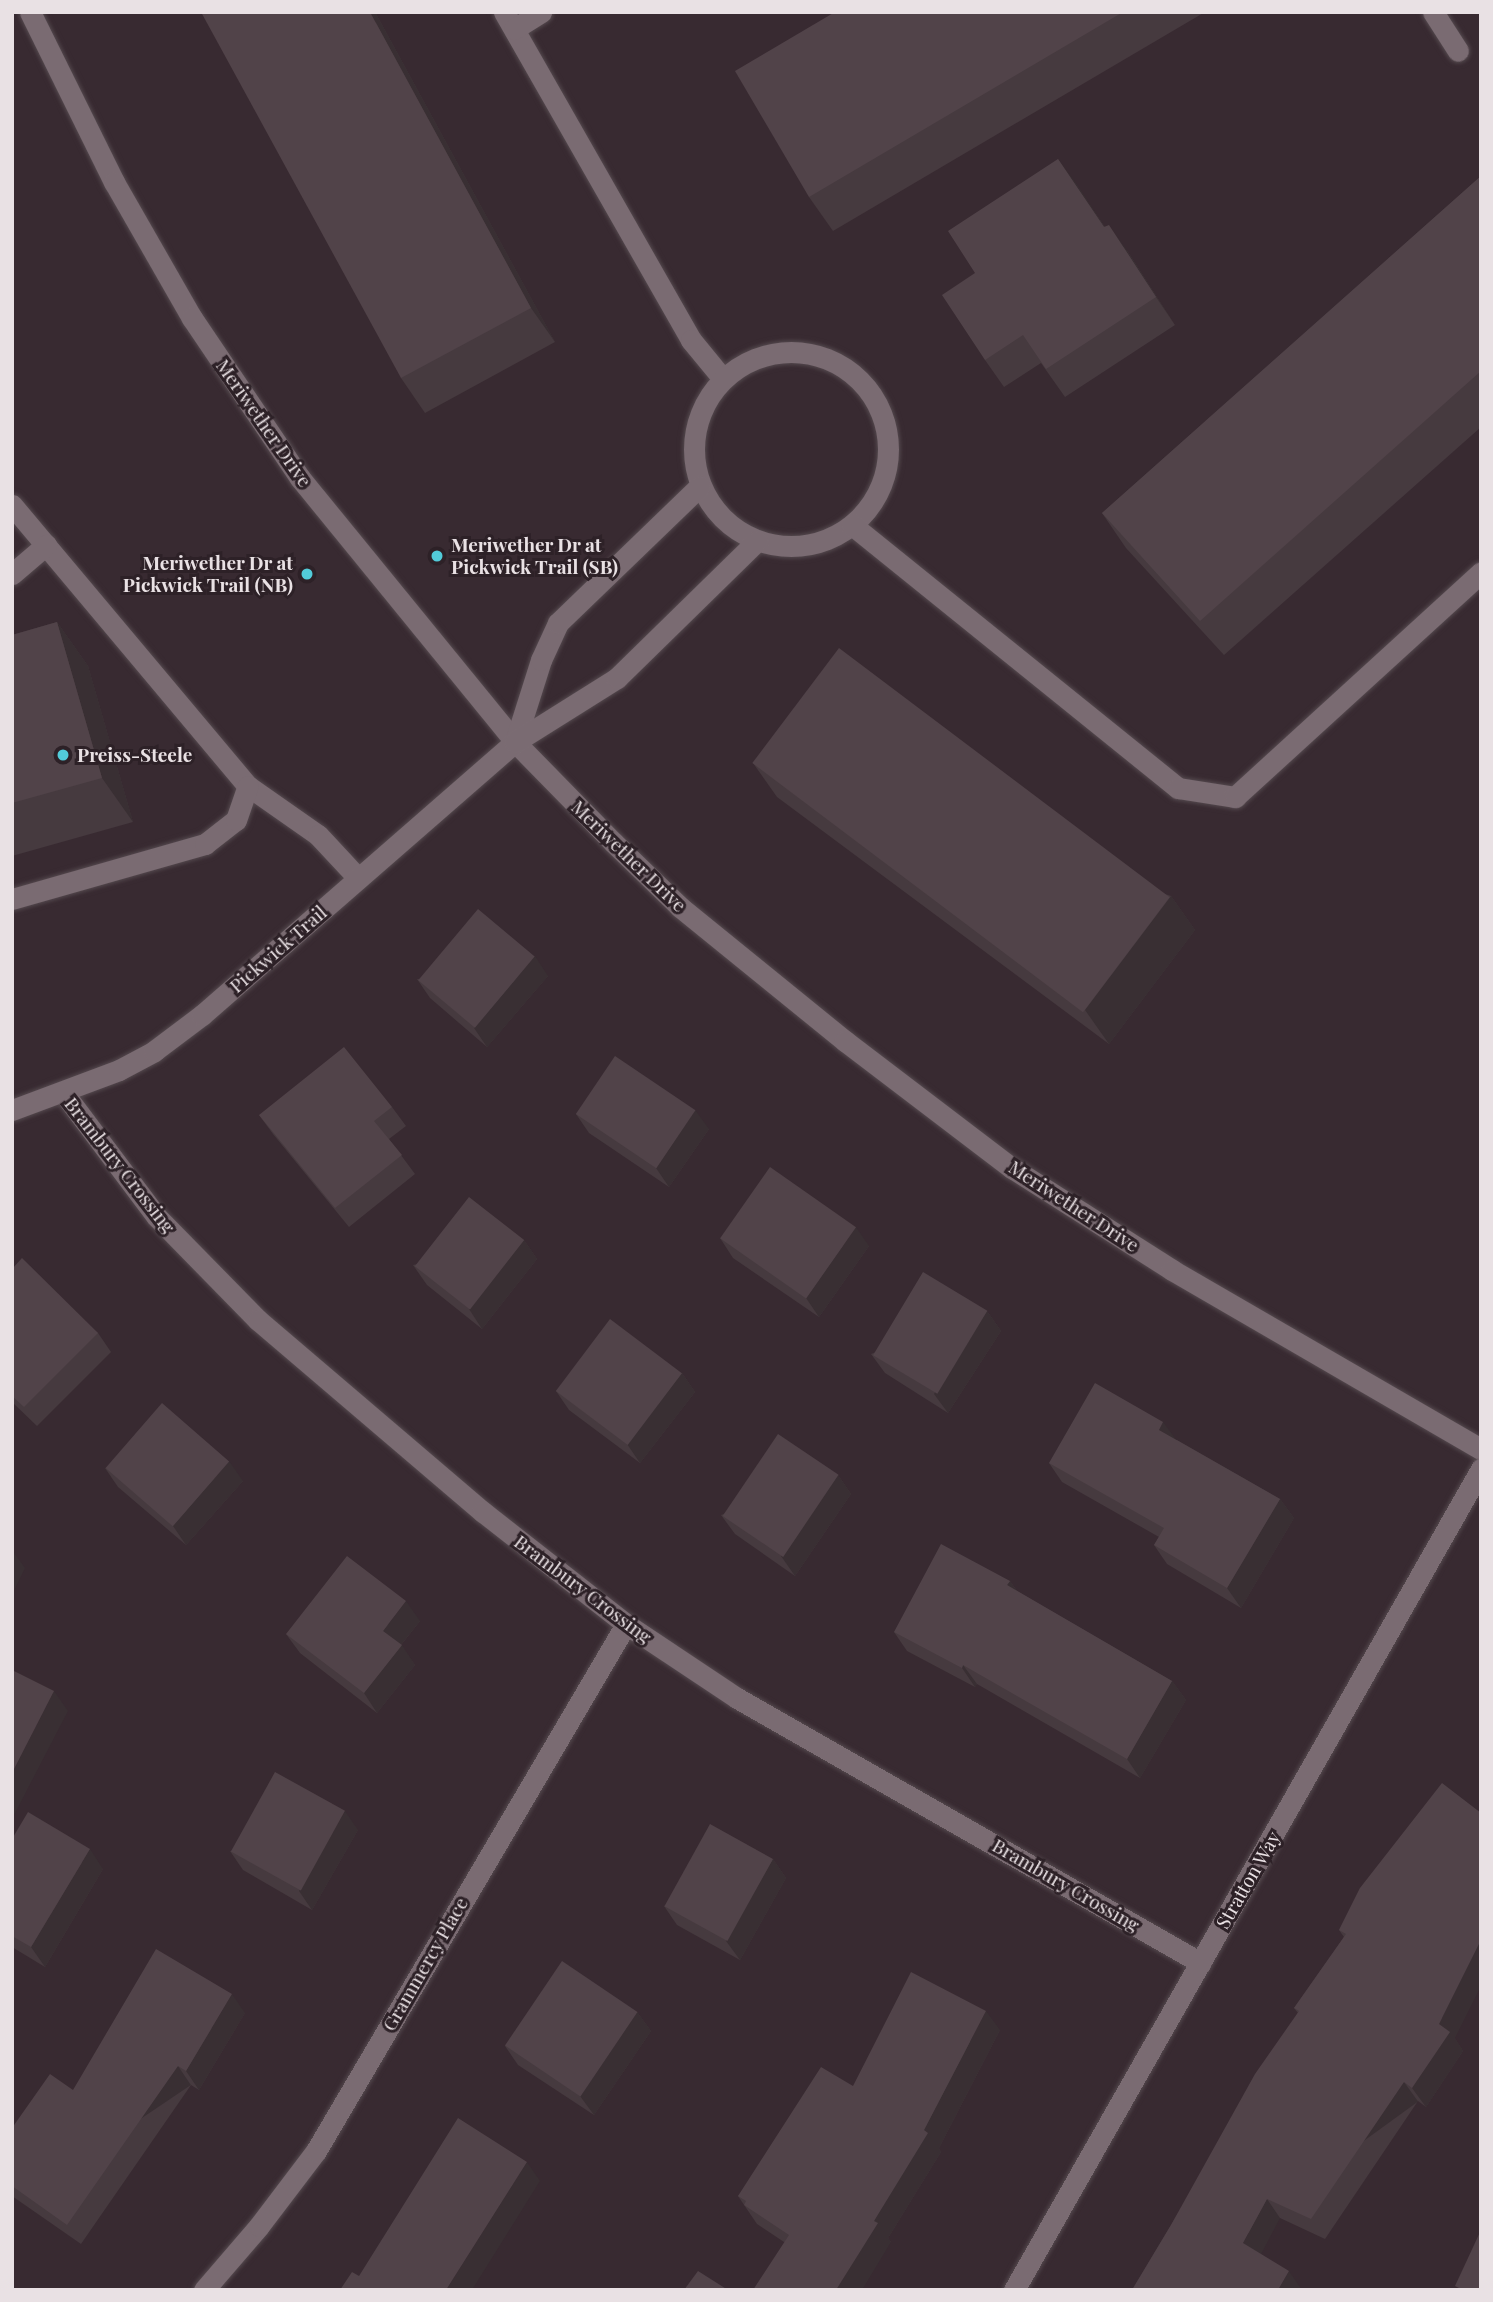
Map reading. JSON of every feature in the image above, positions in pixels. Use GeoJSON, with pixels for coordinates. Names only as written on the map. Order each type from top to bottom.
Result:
{"type":"FeatureCollection","features":[{"type":"Feature","properties":{"kind":"street","name":"Meriwether Drive"},"geometry":{"type":"LineString","coordinates":[[30,12],[114,182],[192,318],[300,478],[515,742],[680,907],[845,1041],[1012,1168],[1172,1270],[1481,1449]]}},
{"type":"Feature","properties":{"kind":"street"},"geometry":{"type":"LineString","coordinates":[[541,12],[509,21],[691,340],[723,379]]}},
{"type":"Feature","properties":{"kind":"street"},"geometry":{"type":"LineString","coordinates":[[1433,12],[1458,51]]}},
{"type":"Feature","properties":{"kind":"street"},"geometry":{"type":"LineString","coordinates":[[789,352],[810,353],[839,363],[864,384],[881,410],[889,441],[886,473],[873,502],[852,525],[823,541],[790,546],[757,541],[734,528],[714,510],[700,486],[693,459],[695,429],[705,402],[723,379],[748,360],[789,352]]}},
{"type":"Feature","properties":{"kind":"street"},"geometry":{"type":"LineString","coordinates":[[515,742],[541,660],[558,623],[700,486]]}},
{"type":"Feature","properties":{"kind":"street"},"geometry":{"type":"LineString","coordinates":[[12,505],[248,786],[318,835],[358,878]]}},
{"type":"Feature","properties":{"kind":"street"},"geometry":{"type":"LineString","coordinates":[[852,525],[1178,788],[1235,797],[1481,572]]}},
{"type":"Feature","properties":{"kind":"street","name":"Pickwick Trail"},"geometry":{"type":"LineString","coordinates":[[12,1110],[119,1070],[154,1051],[202,1014],[515,742],[617,678],[757,541]]}},
{"type":"Feature","properties":{"kind":"street"},"geometry":{"type":"LineString","coordinates":[[12,574],[46,545]]}},
{"type":"Feature","properties":{"kind":"street"},"geometry":{"type":"LineString","coordinates":[[12,899],[205,844],[236,820],[248,786]]}},
{"type":"Feature","properties":{"kind":"street","name":"Brambury Crossing"},"geometry":{"type":"LineString","coordinates":[[63,1092],[157,1217],[258,1320],[483,1512],[626,1624],[737,1698],[1201,1963]]}},
{"type":"Feature","properties":{"kind":"street","name":"Stratton Way"},"geometry":{"type":"LineString","coordinates":[[1014,2290],[1481,1469]]}},
{"type":"Feature","properties":{"kind":"street","name":"Grammercy Place"},"geometry":{"type":"LineString","coordinates":[[204,2290],[259,2226],[316,2151],[626,1624]]}},
{"type":"Feature","properties":{"kind":"building"},"geometry":{"type":"Polygon","coordinates":[[[201,12],[370,12],[531,308],[401,378],[201,12]]]}},
{"type":"Feature","properties":{"kind":"building"},"geometry":{"type":"Polygon","coordinates":[[[835,12],[1123,12],[809,197],[735,71],[835,12]]]}},
{"type":"Feature","properties":{"kind":"building"},"geometry":{"type":"Polygon","coordinates":[[[1058,159],[1104,227],[1109,225],[1156,297],[1046,369],[1023,335],[985,360],[942,295],[975,273],[948,231],[1058,159]]]}},
{"type":"Feature","properties":{"kind":"building"},"geometry":{"type":"Polygon","coordinates":[[[1481,176],[1481,371],[1200,621],[1102,513],[1481,176]]]}},
{"type":"Feature","properties":{"kind":"building"},"geometry":{"type":"Polygon","coordinates":[[[57,622],[102,778],[12,803],[12,635],[57,622]]]}},
{"type":"Feature","properties":{"kind":"building"},"geometry":{"type":"Polygon","coordinates":[[[839,648],[1170,897],[1083,1012],[752,763],[839,648]]]}},
{"type":"Feature","properties":{"kind":"building"},"geometry":{"type":"Polygon","coordinates":[[[478,909],[535,957],[475,1028],[418,980],[478,909]]]}},
{"type":"Feature","properties":{"kind":"building"},"geometry":{"type":"Polygon","coordinates":[[[344,1047],[392,1107],[374,1121],[402,1155],[335,1208],[259,1115],[344,1047]]]}},
{"type":"Feature","properties":{"kind":"building"},"geometry":{"type":"Polygon","coordinates":[[[615,1056],[695,1110],[656,1168],[576,1114],[615,1056]]]}},
{"type":"Feature","properties":{"kind":"building"},"geometry":{"type":"Polygon","coordinates":[[[770,1167],[856,1227],[806,1298],[720,1238],[770,1167]]]}},
{"type":"Feature","properties":{"kind":"building"},"geometry":{"type":"Polygon","coordinates":[[[469,1197],[524,1240],[470,1309],[415,1266],[469,1197]]]}},
{"type":"Feature","properties":{"kind":"building"},"geometry":{"type":"Polygon","coordinates":[[[22,1258],[98,1333],[24,1407],[12,1396],[12,1269],[22,1258]]]}},
{"type":"Feature","properties":{"kind":"building"},"geometry":{"type":"Polygon","coordinates":[[[923,1272],[987,1311],[937,1394],[873,1355],[923,1272]]]}},
{"type":"Feature","properties":{"kind":"building"},"geometry":{"type":"Polygon","coordinates":[[[610,1319],[682,1373],[628,1445],[556,1391],[610,1319]]]}},
{"type":"Feature","properties":{"kind":"building"},"geometry":{"type":"Polygon","coordinates":[[[1095,1383],[1163,1422],[1159,1430],[1280,1499],[1227,1588],[1154,1545],[1164,1528],[1049,1463],[1095,1383]]]}},
{"type":"Feature","properties":{"kind":"building"},"geometry":{"type":"Polygon","coordinates":[[[162,1403],[229,1461],[173,1526],[106,1468],[162,1403]]]}},
{"type":"Feature","properties":{"kind":"building"},"geometry":{"type":"Polygon","coordinates":[[[778,1434],[839,1475],[783,1557],[723,1516],[778,1434]]]}},
{"type":"Feature","properties":{"kind":"building"},"geometry":{"type":"Polygon","coordinates":[[[941,1544],[1010,1581],[1007,1585],[1172,1681],[1127,1759],[963,1665],[962,1668],[894,1632],[941,1544]]]}},
{"type":"Feature","properties":{"kind":"building"},"geometry":{"type":"Polygon","coordinates":[[[347,1556],[406,1601],[383,1631],[402,1645],[364,1693],[286,1634],[347,1556]]]}},
{"type":"Feature","properties":{"kind":"building"},"geometry":{"type":"Polygon","coordinates":[[[12,1670],[54,1691],[12,1773],[12,1670]]]}},
{"type":"Feature","properties":{"kind":"building"},"geometry":{"type":"Polygon","coordinates":[[[275,1772],[345,1811],[301,1890],[231,1852],[275,1772]]]}},
{"type":"Feature","properties":{"kind":"building"},"geometry":{"type":"Polygon","coordinates":[[[1442,1783],[1481,1813],[1481,1940],[1439,2024],[1450,2032],[1412,2088],[1404,2082],[1311,2219],[1267,2199],[1243,2243],[1289,2271],[1278,2290],[1132,2290],[1255,2074],[1299,2011],[1294,2008],[1346,1934],[1339,1930],[1360,1888],[1442,1783]]]}},
{"type":"Feature","properties":{"kind":"building"},"geometry":{"type":"Polygon","coordinates":[[[28,1812],[90,1849],[31,1947],[12,1936],[12,1839],[28,1812]]]}},
{"type":"Feature","properties":{"kind":"building"},"geometry":{"type":"Polygon","coordinates":[[[710,1824],[773,1859],[727,1941],[664,1906],[710,1824]]]}},
{"type":"Feature","properties":{"kind":"building"},"geometry":{"type":"Polygon","coordinates":[[[156,1949],[232,1994],[186,2071],[178,2066],[67,2225],[12,2186],[12,2128],[50,2074],[73,2090],[156,1949]]]}},
{"type":"Feature","properties":{"kind":"building"},"geometry":{"type":"Polygon","coordinates":[[[562,1961],[637,2012],[580,2096],[505,2046],[562,1961]]]}},
{"type":"Feature","properties":{"kind":"building"},"geometry":{"type":"Polygon","coordinates":[[[911,1972],[986,2011],[924,2130],[928,2133],[874,2221],[878,2223],[836,2290],[753,2290],[789,2235],[744,2205],[746,2201],[738,2196],[821,2067],[853,2086],[911,1972]]]}},
{"type":"Feature","properties":{"kind":"building"},"geometry":{"type":"Polygon","coordinates":[[[458,2118],[527,2162],[446,2290],[340,2290],[352,2272],[359,2276],[458,2118]]]}},
{"type":"Feature","properties":{"kind":"building"},"geometry":{"type":"Polygon","coordinates":[[[1481,2230],[1481,2290],[1463,2290],[1455,2286],[1481,2230]]]}},
{"type":"Feature","properties":{"kind":"building"},"geometry":{"type":"Polygon","coordinates":[[[698,2271],[728,2290],[684,2290],[698,2271]]]}},
{"type":"Feature","properties":{"kind":"place","name":"Meriwether Dr at Pickwick Trail (SB)"},"geometry":{"type":"Point","coordinates":[437,556]}},
{"type":"Feature","properties":{"kind":"place","name":"Meriwether Dr at Pickwick Trail (NB)"},"geometry":{"type":"Point","coordinates":[307,574]}},
{"type":"Feature","properties":{"kind":"place","name":"Preiss-Steele"},"geometry":{"type":"Point","coordinates":[63,755]}}]}
